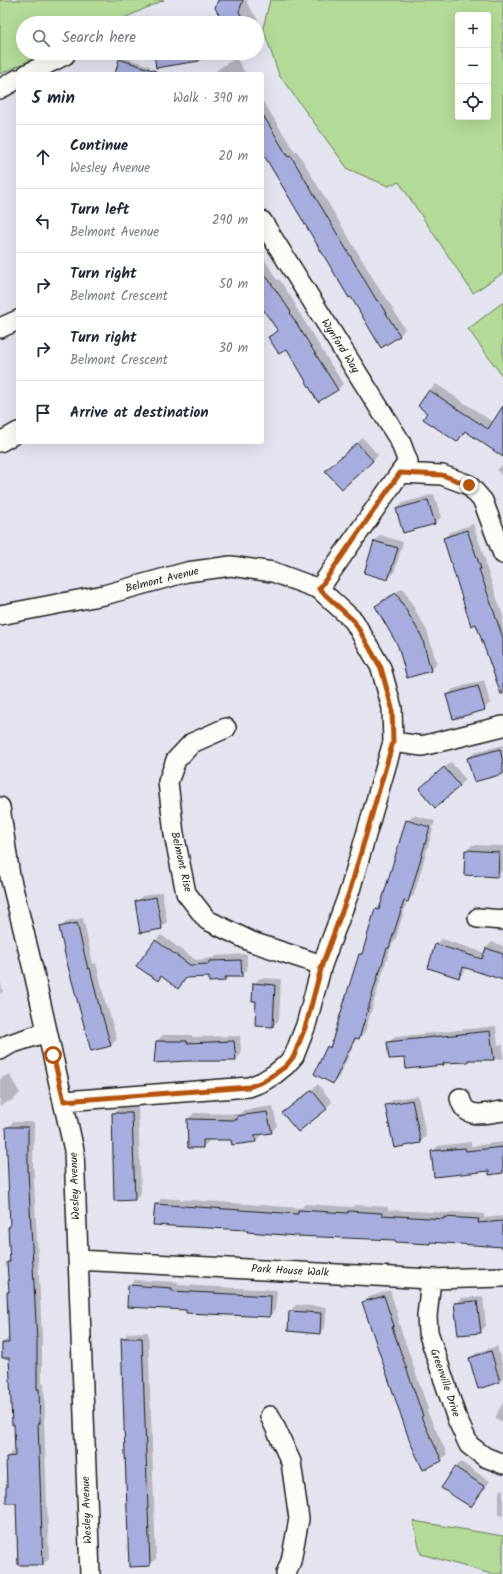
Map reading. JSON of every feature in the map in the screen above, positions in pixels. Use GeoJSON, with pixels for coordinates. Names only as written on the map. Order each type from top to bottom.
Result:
{"type":"FeatureCollection","features":[{"type":"Feature","properties":{"kind":"street"},"geometry":{"type":"LineString","coordinates":[[32,72],[55,60]]}},
{"type":"Feature","properties":{"kind":"street"},"geometry":{"type":"LineString","coordinates":[[0,88],[16,80]]}},
{"type":"Feature","properties":{"kind":"street","name":"Wynford Way"},"geometry":{"type":"LineString","coordinates":[[264,224],[400,441],[408,462],[400,473]]}},
{"type":"Feature","properties":{"kind":"street"},"geometry":{"type":"LineString","coordinates":[[0,328],[16,321]]}},
{"type":"Feature","properties":{"kind":"street"},"geometry":{"type":"LineString","coordinates":[[0,442],[16,433]]}},
{"type":"Feature","properties":{"kind":"street"},"geometry":{"type":"LineString","coordinates":[[319,589],[400,473],[442,475],[469,485],[483,501],[503,554]]}},
{"type":"Feature","properties":{"kind":"street","name":"Belmont Avenue"},"geometry":{"type":"LineString","coordinates":[[0,615],[104,595],[187,572],[231,566],[273,572],[319,589],[354,621],[381,668],[392,708],[393,742],[350,890],[322,965],[306,1025],[294,1056],[286,1066],[262,1082],[249,1087],[64,1101]]}},
{"type":"Feature","properties":{"kind":"street"},"geometry":{"type":"LineString","coordinates":[[393,742],[422,746],[503,726]]}},
{"type":"Feature","properties":{"kind":"street","name":"Belmont Rise"},"geometry":{"type":"LineString","coordinates":[[226,728],[192,743],[176,760],[168,782],[174,834],[186,894],[207,920],[252,942],[322,965]]}},
{"type":"Feature","properties":{"kind":"street","name":"Wesley Avenue"},"geometry":{"type":"LineString","coordinates":[[0,807],[5,877],[47,1032],[74,1150],[90,1574]]}},
{"type":"Feature","properties":{"kind":"street"},"geometry":{"type":"LineString","coordinates":[[478,918],[503,920]]}},
{"type":"Feature","properties":{"kind":"street"},"geometry":{"type":"LineString","coordinates":[[0,1050],[10,1044],[47,1032]]}},
{"type":"Feature","properties":{"kind":"street"},"geometry":{"type":"LineString","coordinates":[[460,1098],[461,1106],[466,1111],[474,1114],[503,1111]]}},
{"type":"Feature","properties":{"kind":"street","name":"Park House Walk"},"geometry":{"type":"LineString","coordinates":[[78,1260],[430,1279],[503,1277]]}},
{"type":"Feature","properties":{"kind":"street","name":"Greenville Drive"},"geometry":{"type":"LineString","coordinates":[[430,1279],[427,1316],[428,1332],[456,1419],[470,1445],[485,1457],[503,1464]]}},
{"type":"Feature","properties":{"kind":"street"},"geometry":{"type":"LineString","coordinates":[[270,1416],[291,1462],[299,1520],[291,1561],[286,1574]]}},
{"type":"Feature","properties":{"kind":"green space"},"geometry":{"type":"Polygon","coordinates":[[[0,0],[164,0],[129,16],[16,16],[16,60],[31,60],[0,74],[0,0]]]}},
{"type":"Feature","properties":{"kind":"green space"},"geometry":{"type":"Polygon","coordinates":[[[270,0],[503,0],[503,273],[473,293],[399,182],[388,186],[348,169],[279,75],[264,31],[264,24],[270,0]]]}},
{"type":"Feature","properties":{"kind":"green space"},"geometry":{"type":"Polygon","coordinates":[[[503,302],[503,377],[468,329],[503,302]]]}},
{"type":"Feature","properties":{"kind":"green space"},"geometry":{"type":"Polygon","coordinates":[[[413,1521],[503,1536],[503,1574],[491,1574],[421,1554],[413,1521]]]}},
{"type":"Feature","properties":{"kind":"building"},"geometry":{"type":"Polygon","coordinates":[[[218,0],[243,0],[239,12],[242,16],[220,16],[215,8],[218,0]]]}},
{"type":"Feature","properties":{"kind":"building"},"geometry":{"type":"Polygon","coordinates":[[[119,60],[156,71],[156,72],[116,72],[119,60]]]}},
{"type":"Feature","properties":{"kind":"building"},"geometry":{"type":"Polygon","coordinates":[[[155,60],[199,60],[199,61],[156,68],[155,60]]]}},
{"type":"Feature","properties":{"kind":"building"},"geometry":{"type":"Polygon","coordinates":[[[264,116],[288,157],[291,156],[377,301],[378,300],[400,336],[381,348],[351,297],[349,298],[264,155],[264,116]]]}},
{"type":"Feature","properties":{"kind":"building"},"geometry":{"type":"Polygon","coordinates":[[[264,273],[291,312],[290,313],[338,390],[318,402],[287,349],[279,354],[268,337],[278,331],[264,311],[264,273]]]}},
{"type":"Feature","properties":{"kind":"building"},"geometry":{"type":"Polygon","coordinates":[[[429,390],[488,429],[503,406],[503,457],[465,431],[457,442],[423,419],[427,413],[418,406],[429,390]]]}},
{"type":"Feature","properties":{"kind":"building"},"geometry":{"type":"Polygon","coordinates":[[[357,443],[373,461],[342,489],[325,471],[357,443]]]}},
{"type":"Feature","properties":{"kind":"building"},"geometry":{"type":"Polygon","coordinates":[[[428,500],[435,524],[403,533],[396,509],[428,500]]]}},
{"type":"Feature","properties":{"kind":"building"},"geometry":{"type":"Polygon","coordinates":[[[467,530],[503,638],[503,694],[501,694],[476,624],[471,626],[443,538],[467,530]]]}},
{"type":"Feature","properties":{"kind":"building"},"geometry":{"type":"Polygon","coordinates":[[[374,541],[398,548],[388,580],[364,573],[374,541]]]}},
{"type":"Feature","properties":{"kind":"building"},"geometry":{"type":"Polygon","coordinates":[[[396,593],[422,637],[431,671],[407,678],[398,646],[375,606],[396,593]]]}},
{"type":"Feature","properties":{"kind":"building"},"geometry":{"type":"Polygon","coordinates":[[[478,686],[485,710],[453,719],[446,695],[478,686]]]}},
{"type":"Feature","properties":{"kind":"building"},"geometry":{"type":"Polygon","coordinates":[[[500,749],[503,762],[503,774],[474,782],[467,758],[500,749]]]}},
{"type":"Feature","properties":{"kind":"building"},"geometry":{"type":"Polygon","coordinates":[[[444,767],[460,786],[435,808],[419,789],[444,767]]]}},
{"type":"Feature","properties":{"kind":"building"},"geometry":{"type":"Polygon","coordinates":[[[406,820],[430,827],[408,902],[404,901],[389,948],[387,948],[359,1039],[355,1038],[333,1084],[314,1074],[327,1046],[330,1048],[359,954],[362,954],[375,909],[379,910],[406,820]]]}},
{"type":"Feature","properties":{"kind":"building"},"geometry":{"type":"Polygon","coordinates":[[[465,850],[499,852],[498,877],[464,875],[465,850]]]}},
{"type":"Feature","properties":{"kind":"building"},"geometry":{"type":"Polygon","coordinates":[[[156,897],[162,929],[140,933],[135,901],[156,897]]]}},
{"type":"Feature","properties":{"kind":"building"},"geometry":{"type":"Polygon","coordinates":[[[77,923],[88,969],[90,968],[101,1014],[111,1046],[91,1051],[66,959],[59,927],[77,923]]]}},
{"type":"Feature","properties":{"kind":"building"},"geometry":{"type":"Polygon","coordinates":[[[155,940],[190,965],[209,964],[209,961],[241,960],[242,977],[225,977],[225,981],[209,982],[209,977],[186,978],[178,989],[161,976],[158,981],[136,966],[155,940]]]}},
{"type":"Feature","properties":{"kind":"building"},"geometry":{"type":"Polygon","coordinates":[[[435,944],[482,959],[486,948],[503,954],[503,980],[463,967],[459,978],[428,968],[435,944]]]}},
{"type":"Feature","properties":{"kind":"building"},"geometry":{"type":"Polygon","coordinates":[[[253,983],[275,985],[273,1027],[255,1026],[256,1001],[252,1001],[253,983]]]}},
{"type":"Feature","properties":{"kind":"building"},"geometry":{"type":"Polygon","coordinates":[[[490,1031],[494,1060],[468,1060],[468,1062],[443,1063],[444,1065],[406,1069],[405,1058],[389,1059],[387,1042],[490,1031]]]}},
{"type":"Feature","properties":{"kind":"building"},"geometry":{"type":"Polygon","coordinates":[[[156,1041],[187,1041],[187,1043],[234,1041],[236,1061],[154,1063],[156,1041]]]}},
{"type":"Feature","properties":{"kind":"building"},"geometry":{"type":"Polygon","coordinates":[[[312,1090],[327,1109],[298,1132],[282,1113],[312,1090]]]}},
{"type":"Feature","properties":{"kind":"building"},"geometry":{"type":"Polygon","coordinates":[[[412,1100],[421,1143],[394,1148],[385,1105],[412,1100]]]}},
{"type":"Feature","properties":{"kind":"building"},"geometry":{"type":"Polygon","coordinates":[[[267,1112],[272,1133],[255,1135],[256,1142],[232,1145],[231,1140],[203,1140],[203,1148],[188,1148],[187,1119],[237,1120],[237,1116],[267,1112]]]}},
{"type":"Feature","properties":{"kind":"building"},"geometry":{"type":"Polygon","coordinates":[[[112,1113],[132,1113],[135,1200],[114,1201],[112,1113]]]}},
{"type":"Feature","properties":{"kind":"building"},"geometry":{"type":"Polygon","coordinates":[[[6,1127],[28,1127],[28,1170],[37,1341],[37,1389],[39,1389],[40,1423],[38,1423],[43,1565],[18,1565],[16,1503],[6,1503],[6,1457],[15,1456],[9,1358],[2,1358],[2,1343],[9,1343],[7,1292],[9,1292],[7,1262],[10,1262],[8,1227],[10,1227],[6,1127]]]}},
{"type":"Feature","properties":{"kind":"building"},"geometry":{"type":"Polygon","coordinates":[[[503,1147],[503,1173],[489,1175],[489,1171],[434,1177],[431,1151],[465,1148],[466,1151],[503,1147]]]}},
{"type":"Feature","properties":{"kind":"building"},"geometry":{"type":"Polygon","coordinates":[[[155,1204],[298,1214],[298,1210],[348,1213],[348,1211],[382,1213],[382,1215],[444,1219],[444,1217],[479,1219],[478,1223],[503,1221],[503,1247],[430,1242],[430,1244],[395,1242],[395,1240],[297,1236],[247,1232],[247,1230],[153,1225],[155,1204]]]}},
{"type":"Feature","properties":{"kind":"building"},"geometry":{"type":"Polygon","coordinates":[[[128,1285],[172,1288],[172,1291],[271,1296],[270,1317],[186,1313],[186,1310],[127,1307],[128,1285]]]}},
{"type":"Feature","properties":{"kind":"building"},"geometry":{"type":"Polygon","coordinates":[[[384,1296],[394,1326],[392,1327],[423,1416],[421,1417],[442,1461],[423,1470],[410,1442],[362,1302],[384,1296]]]}},
{"type":"Feature","properties":{"kind":"building"},"geometry":{"type":"Polygon","coordinates":[[[477,1301],[481,1333],[458,1335],[454,1303],[477,1301]]]}},
{"type":"Feature","properties":{"kind":"building"},"geometry":{"type":"Polygon","coordinates":[[[289,1311],[321,1313],[320,1334],[288,1331],[289,1311]]]}},
{"type":"Feature","properties":{"kind":"building"},"geometry":{"type":"Polygon","coordinates":[[[121,1338],[142,1338],[150,1566],[129,1567],[121,1338]]]}},
{"type":"Feature","properties":{"kind":"building"},"geometry":{"type":"Polygon","coordinates":[[[491,1351],[500,1382],[478,1389],[469,1358],[491,1351]]]}},
{"type":"Feature","properties":{"kind":"building"},"geometry":{"type":"Polygon","coordinates":[[[455,1467],[485,1487],[471,1507],[441,1488],[455,1467]]]}},
{"type":"Feature","properties":{"kind":"route"},"geometry":{"type":"LineString","coordinates":[[53,1055],[64,1101],[249,1087],[262,1082],[275,1074],[286,1066],[294,1056],[306,1025],[322,965],[350,890],[393,742],[392,708],[381,668],[354,621],[319,589],[400,473],[442,475],[469,485]]}}]}
